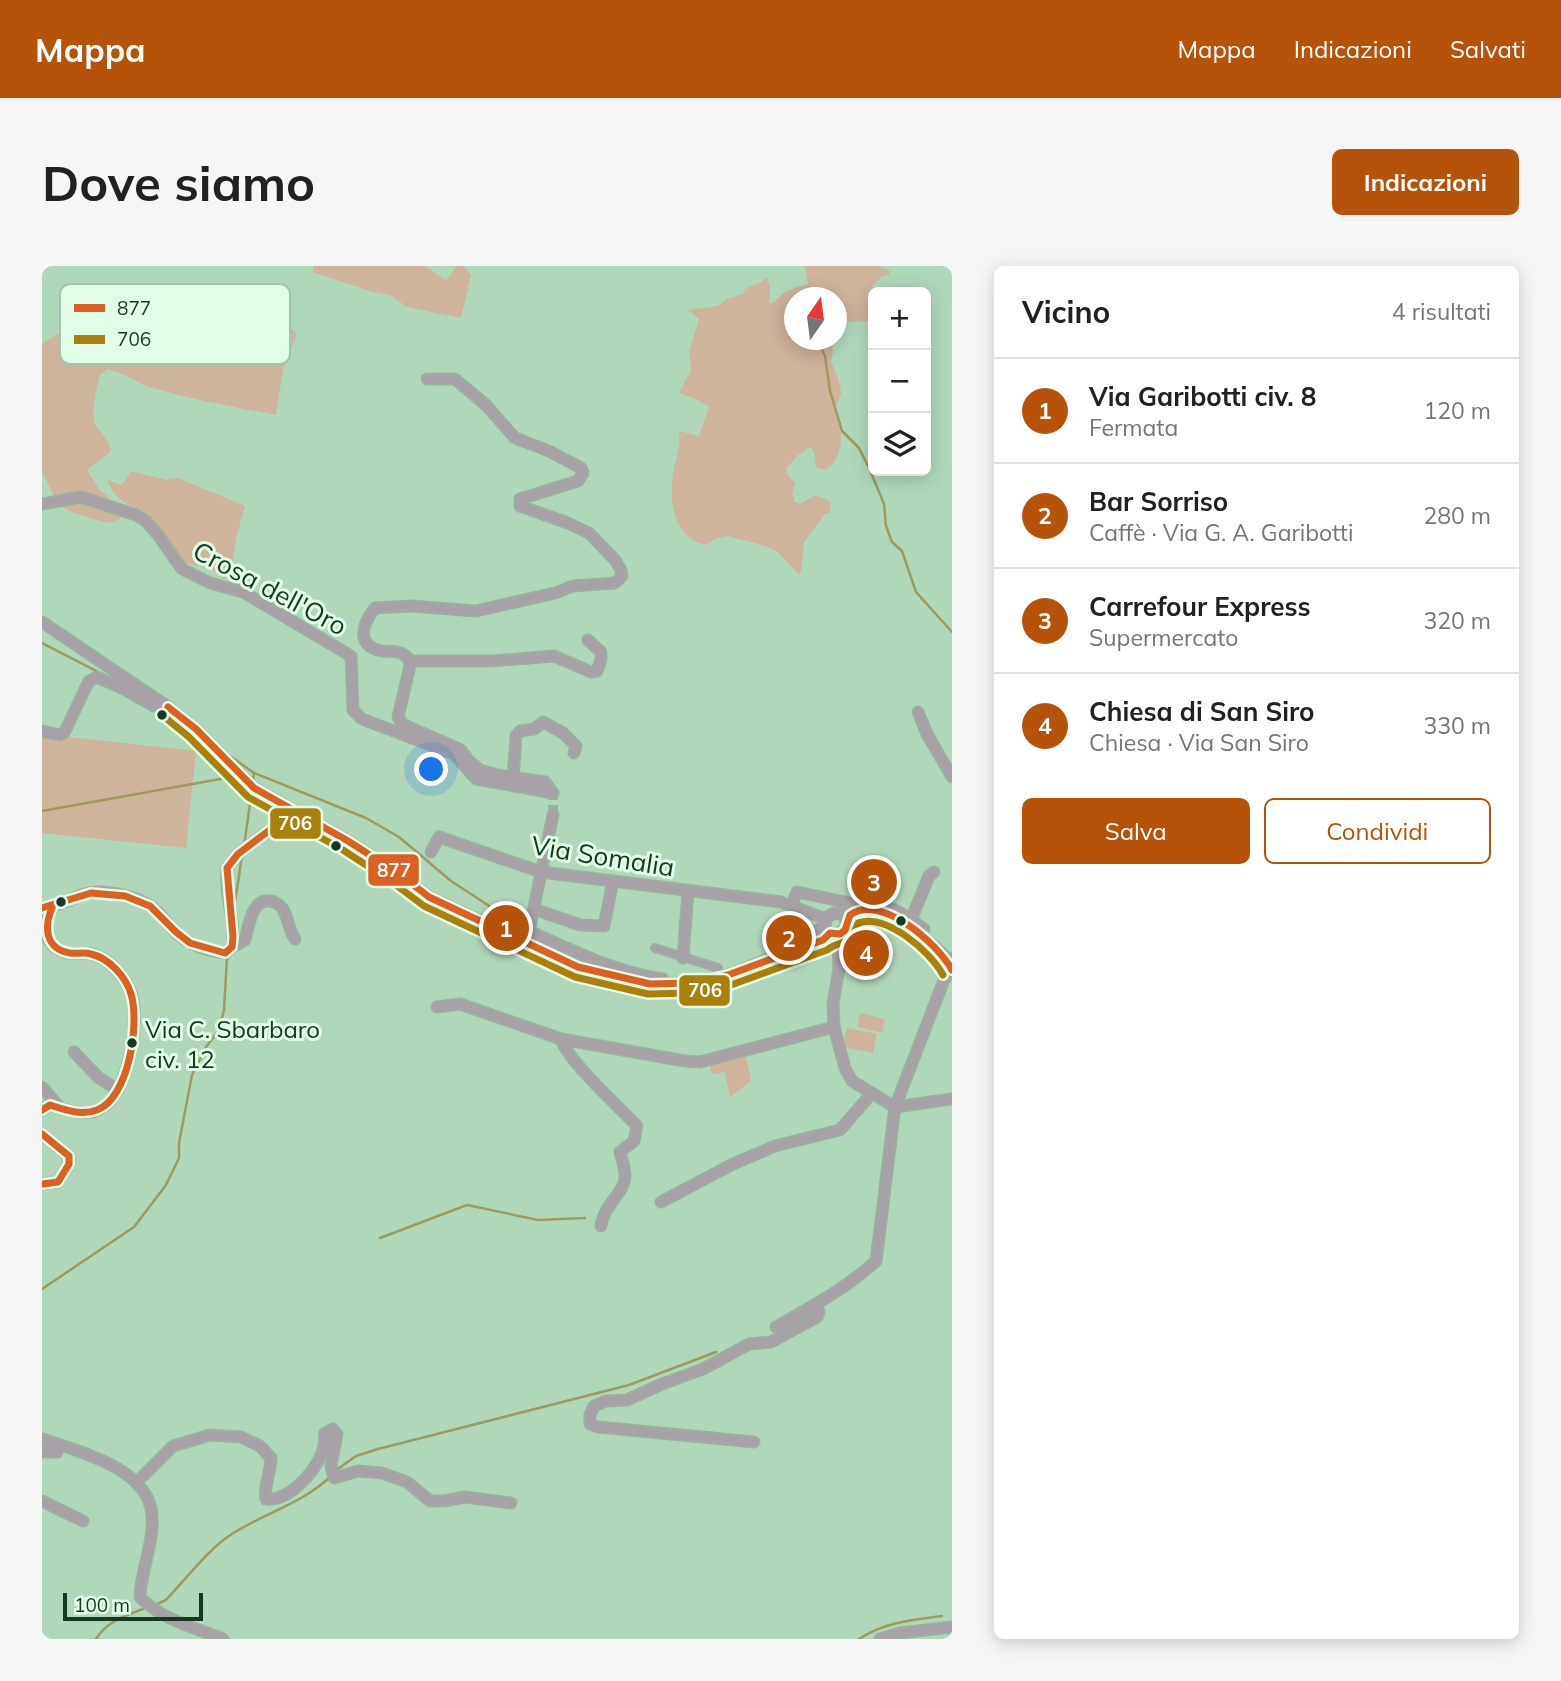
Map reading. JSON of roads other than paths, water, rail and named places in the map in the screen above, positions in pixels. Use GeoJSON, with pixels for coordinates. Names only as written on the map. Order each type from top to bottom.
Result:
{"type":"FeatureCollection","features":[{"type":"Feature","properties":{"kind":"street"},"geometry":{"type":"LineString","coordinates":[[427,379],[455,379],[486,405],[515,438],[556,454],[581,468],[583,473],[578,481],[520,499],[520,506],[589,533],[615,560],[622,576],[615,583],[573,586],[555,593],[476,611],[411,606],[375,608],[365,620],[365,642],[375,649],[396,651],[409,660],[410,666],[398,717],[402,724],[460,750],[480,770],[513,777],[516,736],[520,731],[534,729],[542,722],[563,733],[576,746],[574,753]]}},
{"type":"Feature","properties":{"kind":"street","name":"Crosa dell'Oro"},"geometry":{"type":"LineString","coordinates":[[42,504],[81,497],[136,515],[152,528],[182,569],[210,583],[243,592],[351,656],[353,710],[362,719],[454,754],[476,779],[553,793],[545,782],[513,777]]}},
{"type":"Feature","properties":{"kind":"street"},"geometry":{"type":"LineString","coordinates":[[42,622],[168,707],[196,729],[254,788],[348,841],[398,873],[429,897],[536,950],[578,967],[650,984],[691,983],[728,975],[789,951],[827,930],[845,930],[845,918],[855,904],[871,901],[887,905],[931,934],[952,964]]}},
{"type":"Feature","properties":{"kind":"street"},"geometry":{"type":"LineString","coordinates":[[409,660],[492,661],[554,656],[591,672],[597,671],[601,652],[588,639]]}},
{"type":"Feature","properties":{"kind":"street"},"geometry":{"type":"LineString","coordinates":[[42,732],[60,735],[64,733],[89,681],[97,677],[154,706],[168,707]]}},
{"type":"Feature","properties":{"kind":"street"},"geometry":{"type":"LineString","coordinates":[[918,712],[927,734],[952,777]]}},
{"type":"Feature","properties":{"kind":"street"},"geometry":{"type":"LineString","coordinates":[[232,947],[235,930],[227,868],[238,854],[295,811]]}},
{"type":"Feature","properties":{"kind":"street"},"geometry":{"type":"LineString","coordinates":[[553,815],[529,931],[576,953],[643,976],[691,983]]}},
{"type":"Feature","properties":{"kind":"street","name":"Via Somalia"},"geometry":{"type":"LineString","coordinates":[[431,852],[439,837],[541,872],[786,904],[827,930]]}},
{"type":"Feature","properties":{"kind":"street"},"geometry":{"type":"LineString","coordinates":[[911,920],[929,876],[934,872]]}},
{"type":"Feature","properties":{"kind":"street"},"geometry":{"type":"LineString","coordinates":[[534,909],[580,925],[604,926],[613,881]]}},
{"type":"Feature","properties":{"kind":"street"},"geometry":{"type":"LineString","coordinates":[[683,958],[688,891]]}},
{"type":"Feature","properties":{"kind":"street"},"geometry":{"type":"LineString","coordinates":[[786,904],[797,891],[855,904]]}},
{"type":"Feature","properties":{"kind":"street"},"geometry":{"type":"LineString","coordinates":[[42,1110],[50,1105],[76,1113],[89,1113],[103,1108],[118,1090],[132,1047],[132,993],[119,973],[97,955],[84,952],[71,954],[53,947],[46,939],[47,908],[84,894],[99,892],[126,896],[152,907],[182,938],[212,951],[225,953],[245,940],[252,914],[258,904],[268,901],[278,904],[285,912],[288,928],[295,939]]}},
{"type":"Feature","properties":{"kind":"street"},"geometry":{"type":"LineString","coordinates":[[845,918],[863,909],[889,915],[941,950],[952,964]]}},
{"type":"Feature","properties":{"kind":"street"},"geometry":{"type":"LineString","coordinates":[[845,918],[834,913],[827,930],[839,969],[833,1003],[834,1027],[845,1068],[852,1082],[895,1107],[952,1099]]}},
{"type":"Feature","properties":{"kind":"street"},"geometry":{"type":"LineString","coordinates":[[655,948],[718,968]]}},
{"type":"Feature","properties":{"kind":"street"},"geometry":{"type":"LineString","coordinates":[[776,1327],[816,1304],[876,1261],[895,1107],[952,964]]}},
{"type":"Feature","properties":{"kind":"street"},"geometry":{"type":"LineString","coordinates":[[437,1007],[460,1004],[561,1039],[700,1062],[834,1027]]}},
{"type":"Feature","properties":{"kind":"street"},"geometry":{"type":"LineString","coordinates":[[561,1039],[586,1073],[637,1126],[634,1141],[620,1152],[626,1177],[606,1208],[601,1226]]}},
{"type":"Feature","properties":{"kind":"street"},"geometry":{"type":"LineString","coordinates":[[74,1052],[99,1078],[118,1090]]}},
{"type":"Feature","properties":{"kind":"street"},"geometry":{"type":"LineString","coordinates":[[42,1087],[61,1108]]}},
{"type":"Feature","properties":{"kind":"street"},"geometry":{"type":"LineString","coordinates":[[661,1202],[733,1164],[775,1146],[840,1130],[872,1093]]}},
{"type":"Feature","properties":{"kind":"street"},"geometry":{"type":"LineString","coordinates":[[42,1134],[69,1156],[65,1174],[58,1182],[42,1184]]}},
{"type":"Feature","properties":{"kind":"street"},"geometry":{"type":"LineString","coordinates":[[754,1442],[598,1427],[590,1424],[590,1415],[594,1406],[607,1401],[627,1400],[703,1369],[749,1344],[771,1342],[817,1317],[819,1312],[816,1304]]}},
{"type":"Feature","properties":{"kind":"street"},"geometry":{"type":"LineString","coordinates":[[137,1482],[173,1446],[211,1435],[241,1437],[260,1446],[271,1458],[271,1474],[264,1490],[266,1499],[276,1500],[295,1487],[313,1467],[322,1451],[326,1433],[333,1429],[337,1434],[331,1466],[334,1478],[358,1471],[382,1473],[407,1482],[430,1501],[465,1497],[512,1503]]}},
{"type":"Feature","properties":{"kind":"street"},"geometry":{"type":"LineString","coordinates":[[42,1439],[121,1470],[137,1482],[149,1499],[152,1516],[140,1597],[162,1614],[223,1639]]}},
{"type":"Feature","properties":{"kind":"street"},"geometry":{"type":"LineString","coordinates":[[42,1452],[57,1452],[59,1445]]}},
{"type":"Feature","properties":{"kind":"street"},"geometry":{"type":"LineString","coordinates":[[42,1501],[83,1521]]}},
{"type":"Feature","properties":{"kind":"street"},"geometry":{"type":"LineString","coordinates":[[880,1639],[900,1633],[952,1627]]}},
{"type":"Feature","properties":{"kind":"waterway"},"geometry":{"type":"LineString","coordinates":[[822,350],[842,431],[859,448],[870,470],[884,504],[886,526],[892,542],[902,551],[916,592],[952,632]]}},
{"type":"Feature","properties":{"kind":"waterway"},"geometry":{"type":"LineString","coordinates":[[42,643],[112,679]]}},
{"type":"Feature","properties":{"kind":"waterway"},"geometry":{"type":"LineString","coordinates":[[226,753],[254,773],[366,818],[399,837],[451,881],[523,928]]}},
{"type":"Feature","properties":{"kind":"waterway"},"geometry":{"type":"LineString","coordinates":[[253,784],[254,773]]}},
{"type":"Feature","properties":{"kind":"waterway"},"geometry":{"type":"LineString","coordinates":[[42,811],[237,776]]}},
{"type":"Feature","properties":{"kind":"waterway"},"geometry":{"type":"LineString","coordinates":[[244,846],[252,790]]}},
{"type":"Feature","properties":{"kind":"waterway"},"geometry":{"type":"LineString","coordinates":[[234,908],[242,856]]}},
{"type":"Feature","properties":{"kind":"waterway"},"geometry":{"type":"LineString","coordinates":[[42,1289],[134,1227],[166,1185],[179,1158],[179,1143],[192,1075],[206,1047],[219,1030],[224,1010],[227,957]]}},
{"type":"Feature","properties":{"kind":"waterway"},"geometry":{"type":"LineString","coordinates":[[380,1238],[467,1205],[538,1220],[585,1218]]}},
{"type":"Feature","properties":{"kind":"waterway"},"geometry":{"type":"LineString","coordinates":[[335,1471],[356,1456],[378,1449],[629,1385],[716,1352]]}},
{"type":"Feature","properties":{"kind":"waterway"},"geometry":{"type":"LineString","coordinates":[[155,1605],[166,1600],[223,1540],[308,1494],[331,1476]]}},
{"type":"Feature","properties":{"kind":"waterway"},"geometry":{"type":"LineString","coordinates":[[96,1639],[112,1623],[145,1608]]}},
{"type":"Feature","properties":{"kind":"waterway"},"geometry":{"type":"LineString","coordinates":[[859,1639],[889,1625],[942,1616]]}},
{"type":"Feature","properties":{"kind":"tunnel"},"geometry":{"type":"LineString","coordinates":[[553,793],[553,815]]}},
{"type":"Feature","properties":{"kind":"place","name":"Carrefour Express"},"geometry":{"type":"Point","coordinates":[874,882]}},
{"type":"Feature","properties":{"kind":"place","name":"Via Garibotti civ. 8"},"geometry":{"type":"Point","coordinates":[506,928]}},
{"type":"Feature","properties":{"kind":"place","name":"Bar Sorriso"},"geometry":{"type":"Point","coordinates":[789,938]}},
{"type":"Feature","properties":{"kind":"place","name":"Chiesa di San Siro"},"geometry":{"type":"Point","coordinates":[866,953]}},
{"type":"Feature","properties":{"kind":"place","name":"Via C. Sbarbaro civ. 12"},"geometry":{"type":"Point","coordinates":[132,1043]}}]}
